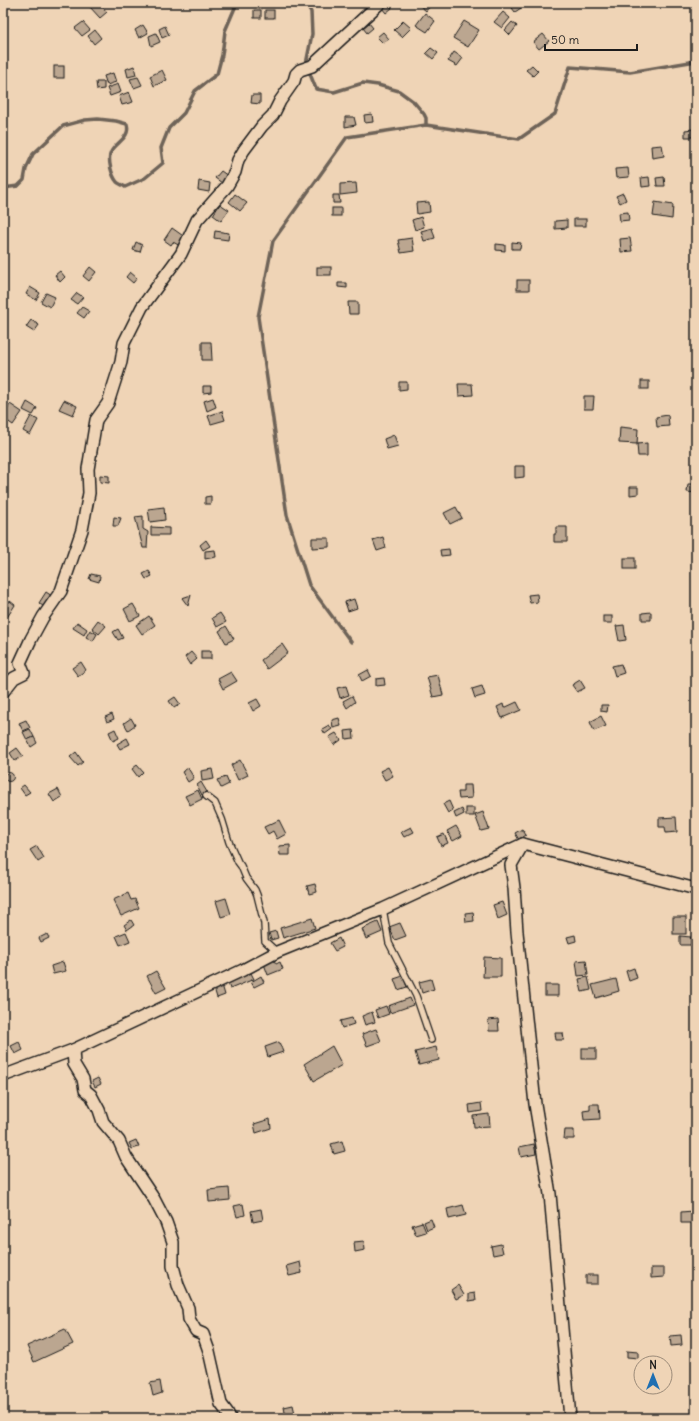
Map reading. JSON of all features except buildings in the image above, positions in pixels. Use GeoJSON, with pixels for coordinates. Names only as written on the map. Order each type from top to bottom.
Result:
{"type":"FeatureCollection","features":[{"type":"Feature","properties":{"kind":"street"},"geometry":{"type":"LineString","coordinates":[[3,692],[14,678],[24,673],[20,663],[43,617],[61,591],[72,561],[82,530],[89,493],[88,469],[96,420],[108,403],[121,362],[124,343],[142,307],[181,254],[197,220],[227,186],[235,172],[238,160],[244,150],[262,126],[273,115],[294,81],[296,74],[300,70],[312,66],[380,3]]}},
{"type":"Feature","properties":{"kind":"street"},"geometry":{"type":"LineString","coordinates":[[3,1076],[73,1050],[243,970],[277,952],[383,909],[523,844],[696,889]]}},
{"type":"Feature","properties":{"kind":"street"},"geometry":{"type":"LineString","coordinates":[[523,844],[510,865],[514,888],[517,932],[535,1104],[550,1194],[570,1418]]}},
{"type":"Feature","properties":{"kind":"street"},"geometry":{"type":"LineString","coordinates":[[73,1050],[74,1064],[83,1079],[85,1090],[91,1095],[99,1110],[103,1122],[119,1141],[126,1157],[154,1199],[166,1222],[173,1242],[173,1266],[178,1285],[188,1308],[189,1319],[196,1331],[203,1334],[209,1351],[221,1404],[230,1418]]}},
{"type":"Feature","properties":{"kind":"lane"},"geometry":{"type":"LineString","coordinates":[[206,796],[216,805],[238,862],[246,878],[255,890],[264,923],[265,941],[277,952]]}},
{"type":"Feature","properties":{"kind":"lane"},"geometry":{"type":"LineString","coordinates":[[383,909],[389,943],[416,996],[432,1040]]}},
{"type":"Feature","properties":{"kind":"waterway"},"geometry":{"type":"LineString","coordinates":[[3,188],[18,186],[24,180],[26,169],[33,154],[63,126],[85,120],[98,119],[127,124],[127,133],[113,148],[110,155],[113,176],[117,182],[125,187],[145,178],[163,163],[161,148],[169,128],[184,113],[195,91],[217,74],[222,55],[225,31],[237,3]]}},
{"type":"Feature","properties":{"kind":"waterway"},"geometry":{"type":"LineString","coordinates":[[306,3],[311,12],[312,34],[306,64],[316,89],[334,92],[363,83],[378,85],[399,91],[414,102],[424,114],[426,118],[426,125]]}},
{"type":"Feature","properties":{"kind":"waterway"},"geometry":{"type":"LineString","coordinates":[[351,642],[309,585],[287,515],[258,317],[273,241],[347,137],[426,125],[519,139],[555,114],[570,67],[630,72],[696,61]]}}]}
